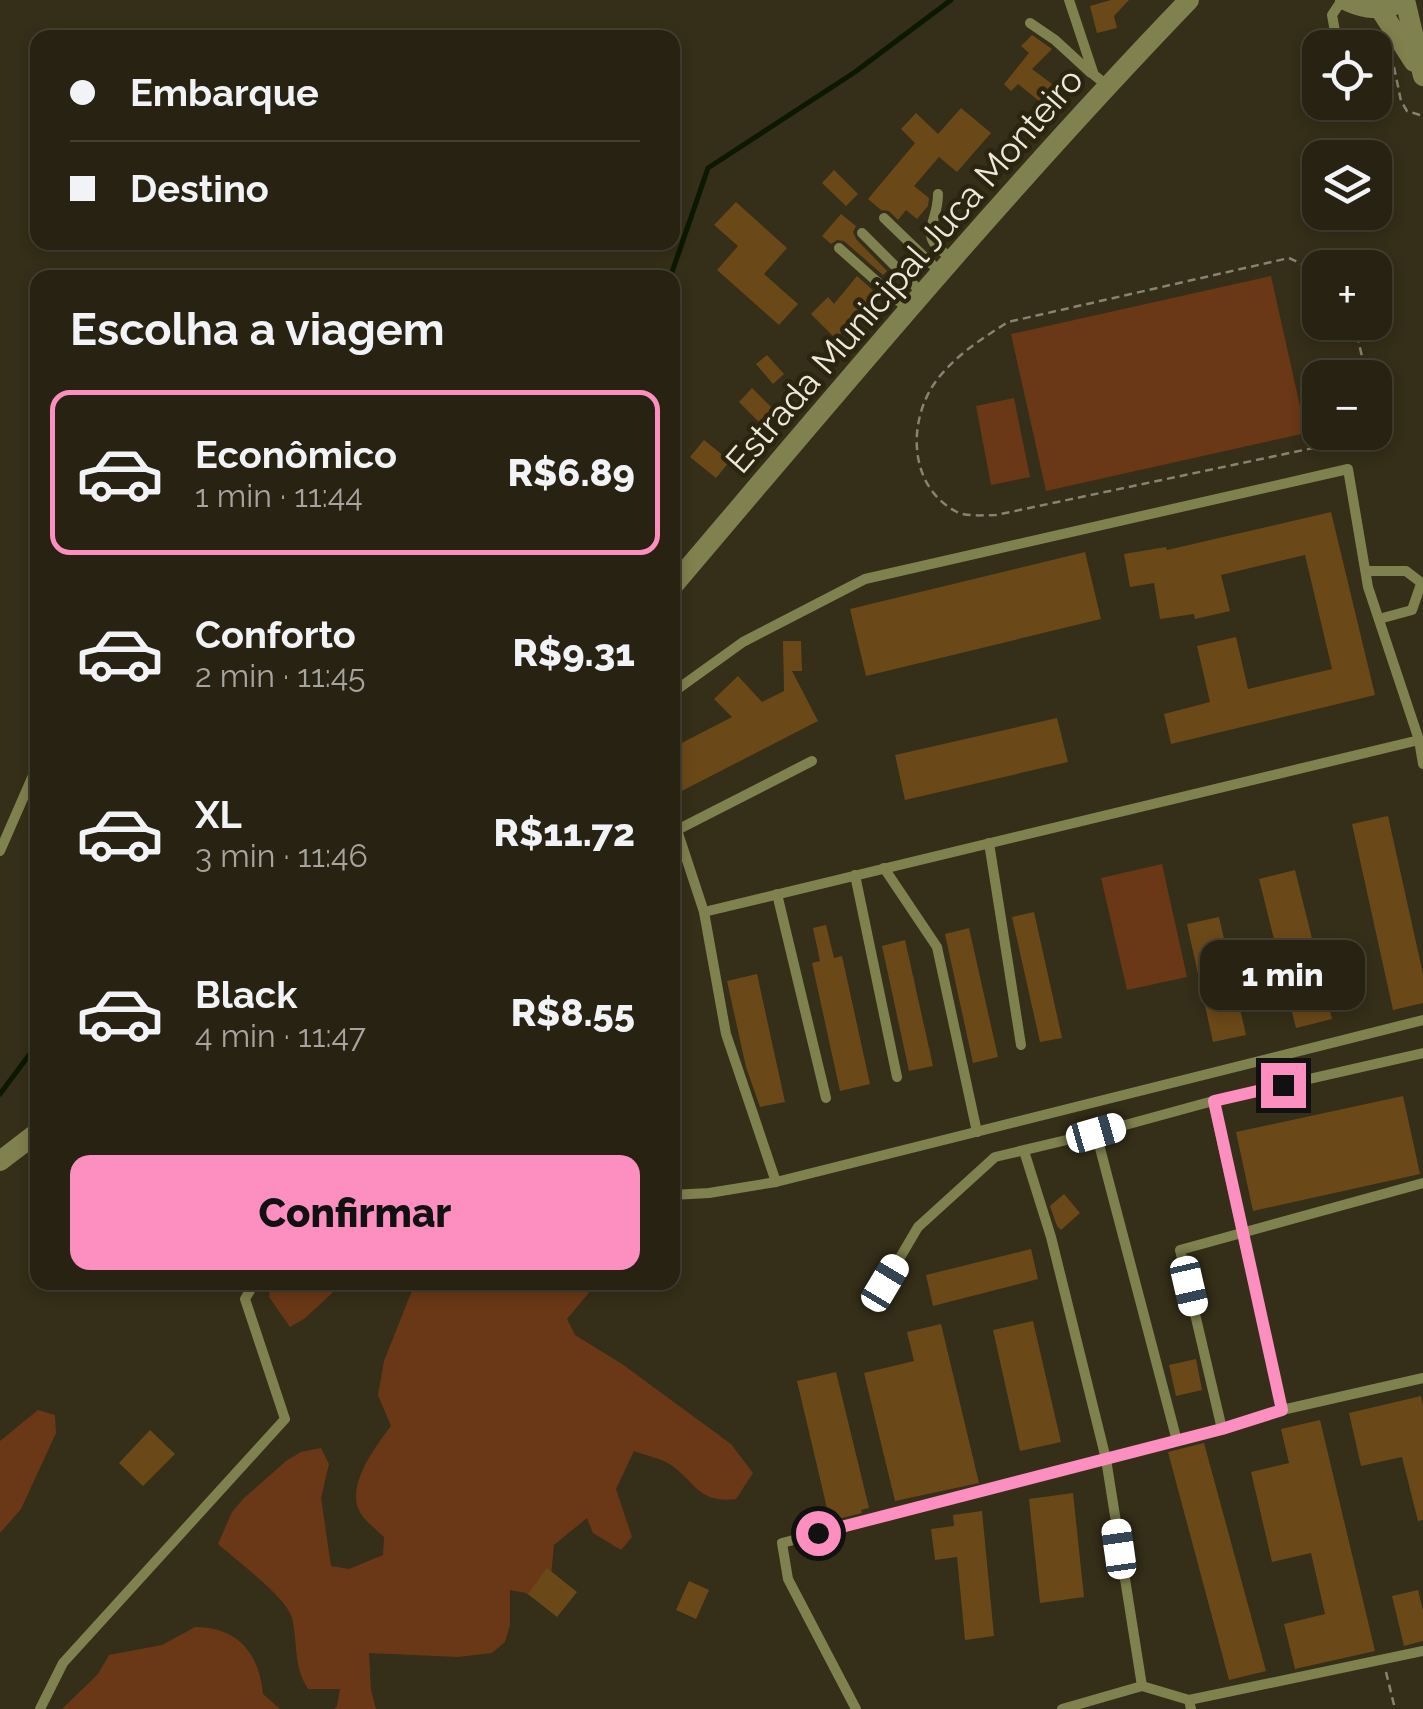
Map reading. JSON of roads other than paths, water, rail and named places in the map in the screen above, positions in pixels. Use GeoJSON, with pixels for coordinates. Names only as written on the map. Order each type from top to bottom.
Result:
{"type":"FeatureCollection","features":[{"type":"Feature","properties":{"kind":"street","name":"Estrada Municipal Juca Monteiro"},"geometry":{"type":"LineString","coordinates":[[680,578],[1100,80],[1189,0]]}},
{"type":"Feature","properties":{"kind":"street"},"geometry":{"type":"LineString","coordinates":[[1344,0],[1380,9],[1405,0],[1422,74]]}},
{"type":"Feature","properties":{"kind":"street"},"geometry":{"type":"LineString","coordinates":[[1380,9],[1422,74]]}},
{"type":"Feature","properties":{"kind":"street"},"geometry":{"type":"LineString","coordinates":[[0,1161],[30,1138]]}},
{"type":"Feature","properties":{"kind":"lane"},"geometry":{"type":"LineString","coordinates":[[1068,0],[1100,80]]}},
{"type":"Feature","properties":{"kind":"lane"},"geometry":{"type":"LineString","coordinates":[[1335,30],[1332,15],[1344,0]]}},
{"type":"Feature","properties":{"kind":"lane"},"geometry":{"type":"LineString","coordinates":[[1030,23],[1100,80]]}},
{"type":"Feature","properties":{"kind":"lane"},"geometry":{"type":"LineString","coordinates":[[938,194],[930,230],[932,242],[946,265]]}},
{"type":"Feature","properties":{"kind":"lane"},"geometry":{"type":"LineString","coordinates":[[884,218],[946,265]]}},
{"type":"Feature","properties":{"kind":"lane"},"geometry":{"type":"LineString","coordinates":[[862,234],[922,292]]}},
{"type":"Feature","properties":{"kind":"lane"},"geometry":{"type":"LineString","coordinates":[[839,248],[909,310]]}},
{"type":"Feature","properties":{"kind":"lane"},"geometry":{"type":"LineString","coordinates":[[680,687],[743,642],[865,580],[1348,469],[1366,571],[1423,764]]}},
{"type":"Feature","properties":{"kind":"lane"},"geometry":{"type":"LineString","coordinates":[[1366,571],[1406,571],[1422,584],[1412,610],[1379,620]]}},
{"type":"Feature","properties":{"kind":"lane"},"geometry":{"type":"LineString","coordinates":[[704,912],[1419,740]]}},
{"type":"Feature","properties":{"kind":"lane"},"geometry":{"type":"LineString","coordinates":[[680,828],[812,761]]}},
{"type":"Feature","properties":{"kind":"lane"},"geometry":{"type":"LineString","coordinates":[[0,851],[30,782]]}},
{"type":"Feature","properties":{"kind":"lane"},"geometry":{"type":"LineString","coordinates":[[680,839],[704,912],[726,1034],[776,1182]]}},
{"type":"Feature","properties":{"kind":"lane"},"geometry":{"type":"LineString","coordinates":[[989,843],[1021,1045]]}},
{"type":"Feature","properties":{"kind":"lane"},"geometry":{"type":"LineString","coordinates":[[884,868],[937,946],[978,1132]]}},
{"type":"Feature","properties":{"kind":"lane"},"geometry":{"type":"LineString","coordinates":[[856,875],[897,1077]]}},
{"type":"Feature","properties":{"kind":"lane"},"geometry":{"type":"LineString","coordinates":[[777,894],[826,1098]]}},
{"type":"Feature","properties":{"kind":"lane"},"geometry":{"type":"LineString","coordinates":[[680,1194],[776,1182],[1423,1020]]}},
{"type":"Feature","properties":{"kind":"lane"},"geometry":{"type":"LineString","coordinates":[[885,1283],[918,1227],[994,1156],[1423,1053]]}},
{"type":"Feature","properties":{"kind":"lane"},"geometry":{"type":"LineString","coordinates":[[1214,1101],[1282,1410]]}},
{"type":"Feature","properties":{"kind":"lane"},"geometry":{"type":"LineString","coordinates":[[1096,1133],[1177,1441]]}},
{"type":"Feature","properties":{"kind":"lane"},"geometry":{"type":"LineString","coordinates":[[1024,1151],[1051,1237],[1106,1459],[1142,1686]]}},
{"type":"Feature","properties":{"kind":"lane"},"geometry":{"type":"LineString","coordinates":[[1222,1429],[1180,1250],[1423,1183]]}},
{"type":"Feature","properties":{"kind":"lane"},"geometry":{"type":"LineString","coordinates":[[40,1709],[63,1664],[285,1419],[245,1299],[250,1290]]}},
{"type":"Feature","properties":{"kind":"lane"},"geometry":{"type":"LineString","coordinates":[[856,1709],[788,1579],[782,1542],[1177,1441],[1282,1410],[1423,1378]]}},
{"type":"Feature","properties":{"kind":"lane"},"geometry":{"type":"LineString","coordinates":[[1068,1708],[1142,1686],[1190,1705],[1423,1651]]}},
{"type":"Feature","properties":{"kind":"waterway"},"geometry":{"type":"LineString","coordinates":[[680,249],[708,168],[855,72],[951,0]]}},
{"type":"Feature","properties":{"kind":"waterway"},"geometry":{"type":"LineString","coordinates":[[673,270],[680,250]]}},
{"type":"Feature","properties":{"kind":"waterway"},"geometry":{"type":"LineString","coordinates":[[0,1094],[30,1054]]}}]}
